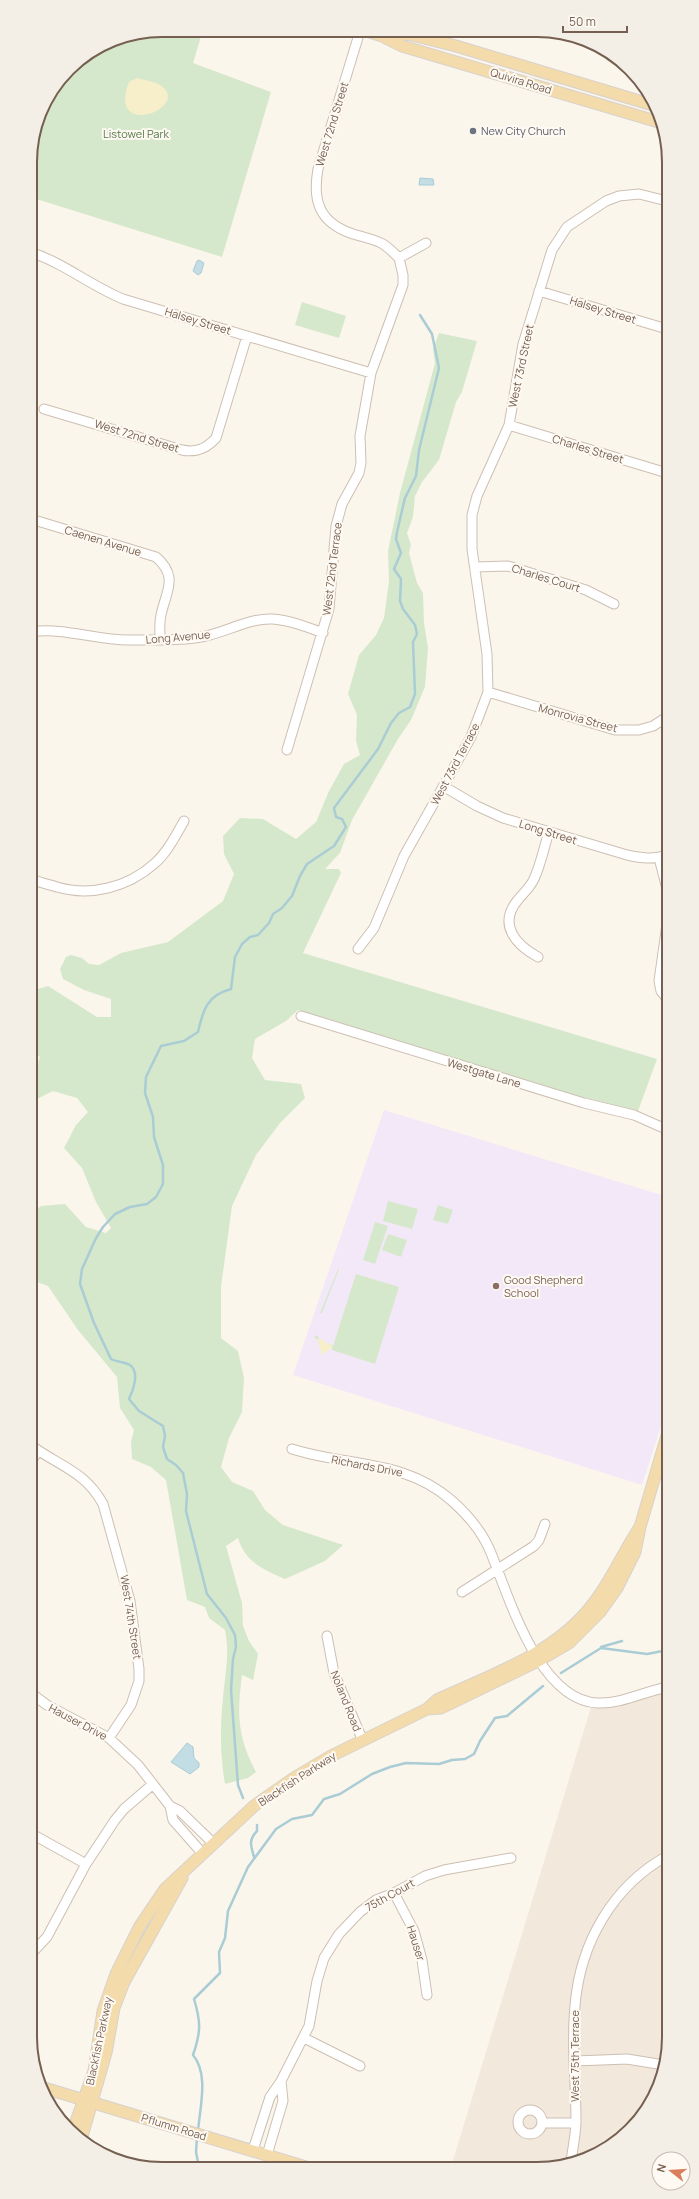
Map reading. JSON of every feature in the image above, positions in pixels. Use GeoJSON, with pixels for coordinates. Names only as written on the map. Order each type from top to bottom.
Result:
{"type":"FeatureCollection","features":[{"type":"Feature","properties":{"kind":"main road","name":"Quivira Road"},"geometry":{"type":"LineString","coordinates":[[384,37],[402,46],[655,121]]}},
{"type":"Feature","properties":{"kind":"main road","name":"Quivira Road"},"geometry":{"type":"LineString","coordinates":[[420,37],[456,46],[647,103]]}},
{"type":"Feature","properties":{"kind":"main road"},"geometry":{"type":"LineString","coordinates":[[556,92],[560,77]]}},
{"type":"Feature","properties":{"kind":"main road","name":"Blackfish Parkway"},"geometry":{"type":"LineString","coordinates":[[75,2126],[88,2101],[106,2053],[114,2008],[124,1982],[184,1874],[213,1843],[254,1806],[294,1778],[427,1709],[441,1708],[580,1634],[609,1600],[635,1552],[640,1527],[662,1452]]}},
{"type":"Feature","properties":{"kind":"main road","name":"Pflumm Road"},"geometry":{"type":"LineString","coordinates":[[49,2089],[292,2162]]}},
{"type":"Feature","properties":{"kind":"main road","name":"Blackfish Parkway"},"geometry":{"type":"LineString","coordinates":[[82,2133],[88,2101]]}},
{"type":"Feature","properties":{"kind":"street","name":"West 72nd Street"},"geometry":{"type":"LineString","coordinates":[[358,37],[318,169],[315,186],[316,198],[324,216],[344,230],[381,243],[399,258]]}},
{"type":"Feature","properties":{"kind":"street","name":"West 73rd Street"},"geometry":{"type":"LineString","coordinates":[[489,470],[509,425],[523,344],[557,239],[575,221],[606,201],[619,196],[638,194],[662,200]]}},
{"type":"Feature","properties":{"kind":"street"},"geometry":{"type":"LineString","coordinates":[[399,258],[426,243]]}},
{"type":"Feature","properties":{"kind":"street","name":"Halsey Street"},"geometry":{"type":"LineString","coordinates":[[37,255],[66,268],[107,292],[123,299],[372,373]]}},
{"type":"Feature","properties":{"kind":"street","name":"West 72nd Terrace"},"geometry":{"type":"LineString","coordinates":[[287,750],[329,609],[336,526],[342,504],[359,472],[361,463],[360,436],[372,373],[403,285],[403,275],[399,258]]}},
{"type":"Feature","properties":{"kind":"street","name":"Halsey Street"},"geometry":{"type":"LineString","coordinates":[[540,291],[662,328]]}},
{"type":"Feature","properties":{"kind":"street","name":"West 72nd Street"},"geometry":{"type":"LineString","coordinates":[[44,409],[182,450],[200,450],[209,446],[216,438],[247,336]]}},
{"type":"Feature","properties":{"kind":"street","name":"Charles Street"},"geometry":{"type":"LineString","coordinates":[[509,425],[662,471]]}},
{"type":"Feature","properties":{"kind":"street","name":"West 73rd Terrace"},"geometry":{"type":"LineString","coordinates":[[358,949],[374,928],[404,856],[471,737],[488,692],[487,654],[471,534],[472,515],[477,496],[489,470]]}},
{"type":"Feature","properties":{"kind":"street","name":"Caenen Avenue"},"geometry":{"type":"LineString","coordinates":[[37,521],[156,557],[163,563],[170,580],[161,613],[160,640]]}},
{"type":"Feature","properties":{"kind":"street","name":"Charles Court"},"geometry":{"type":"LineString","coordinates":[[475,567],[508,566],[586,590],[614,604]]}},
{"type":"Feature","properties":{"kind":"street","name":"Long Avenue"},"geometry":{"type":"LineString","coordinates":[[37,632],[66,632],[115,640],[160,640],[201,637],[249,623],[272,619],[289,622],[322,633]]}},
{"type":"Feature","properties":{"kind":"street","name":"Monrovia Street"},"geometry":{"type":"LineString","coordinates":[[488,692],[615,730],[639,730],[653,726],[662,720]]}},
{"type":"Feature","properties":{"kind":"street","name":"Long Street"},"geometry":{"type":"LineString","coordinates":[[443,786],[477,806],[503,818],[627,855],[644,859],[662,857]]}},
{"type":"Feature","properties":{"kind":"street"},"geometry":{"type":"LineString","coordinates":[[37,880],[64,889],[85,891],[106,889],[133,879],[155,863],[184,821]]}},
{"type":"Feature","properties":{"kind":"street"},"geometry":{"type":"LineString","coordinates":[[538,957],[518,944],[512,934],[509,923],[512,909],[534,878],[549,832]]}},
{"type":"Feature","properties":{"kind":"street"},"geometry":{"type":"LineString","coordinates":[[662,960],[659,982],[662,992]]}},
{"type":"Feature","properties":{"kind":"street","name":"Westgate Lane"},"geometry":{"type":"LineString","coordinates":[[301,1016],[584,1103],[634,1116],[662,1128]]}},
{"type":"Feature","properties":{"kind":"street","name":"Richards Drive"},"geometry":{"type":"LineString","coordinates":[[292,1449],[328,1459],[400,1471],[437,1488],[467,1516],[476,1527],[491,1552],[517,1619],[538,1657],[562,1688],[573,1697],[586,1701],[610,1703],[662,1689]]}},
{"type":"Feature","properties":{"kind":"street","name":"West 74th Street"},"geometry":{"type":"LineString","coordinates":[[37,1450],[73,1470],[88,1482],[99,1496],[106,1514],[130,1601],[139,1669],[139,1681],[131,1706],[110,1738]]}},
{"type":"Feature","properties":{"kind":"street"},"geometry":{"type":"LineString","coordinates":[[462,1592],[534,1546],[539,1540],[545,1524]]}},
{"type":"Feature","properties":{"kind":"street","name":"Noland Road"},"geometry":{"type":"LineString","coordinates":[[327,1636],[334,1673],[363,1741]]}},
{"type":"Feature","properties":{"kind":"street","name":"Hauser Drive"},"geometry":{"type":"LineString","coordinates":[[37,1698],[47,1705],[110,1738],[138,1765],[170,1806],[173,1820],[203,1854]]}},
{"type":"Feature","properties":{"kind":"street"},"geometry":{"type":"LineString","coordinates":[[37,1947],[47,1936],[86,1864],[124,1809],[153,1784]]}},
{"type":"Feature","properties":{"kind":"street","name":"Hauser Drive"},"geometry":{"type":"LineString","coordinates":[[170,1806],[180,1810],[213,1843]]}},
{"type":"Feature","properties":{"kind":"street"},"geometry":{"type":"LineString","coordinates":[[37,1837],[86,1864]]}},
{"type":"Feature","properties":{"kind":"street","name":"75th Court"},"geometry":{"type":"LineString","coordinates":[[253,2150],[270,2097],[281,2081],[309,2026],[317,1981],[324,1958],[340,1934],[360,1912],[376,1900],[394,1894],[425,1876],[444,1870],[511,1858]]}},
{"type":"Feature","properties":{"kind":"street","name":"West 75th Terrace"},"geometry":{"type":"LineString","coordinates":[[572,2157],[576,2123],[575,2004],[585,1959],[602,1918],[624,1888],[662,1859]]}},
{"type":"Feature","properties":{"kind":"street","name":"Hauser"},"geometry":{"type":"LineString","coordinates":[[394,1894],[414,1931],[422,1960],[427,1995]]}},
{"type":"Feature","properties":{"kind":"street"},"geometry":{"type":"LineString","coordinates":[[304,2038],[360,2066]]}},
{"type":"Feature","properties":{"kind":"street"},"geometry":{"type":"LineString","coordinates":[[575,2061],[626,2059],[659,2064]]}},
{"type":"Feature","properties":{"kind":"street"},"geometry":{"type":"LineString","coordinates":[[267,2155],[283,2101],[281,2081]]}},
{"type":"Feature","properties":{"kind":"street"},"geometry":{"type":"LineString","coordinates":[[543,2123],[576,2123]]}},
{"type":"Feature","properties":{"kind":"shaded area","name":"Good Shepherd School"},"geometry":{"type":"Polygon","coordinates":[[[384,1110],[662,1195],[662,1423],[642,1485],[293,1375],[384,1110]]]}},
{"type":"Feature","properties":{"kind":"shaded area"},"geometry":{"type":"Polygon","coordinates":[[[662,1693],[662,2045],[658,2069],[645,2100],[631,2119],[613,2136],[600,2145],[585,2152],[561,2160],[545,2162],[453,2162],[591,1707],[616,1707],[662,1693]]]}},
{"type":"Feature","properties":{"kind":"green space","name":"Listowel Park"},"geometry":{"type":"Polygon","coordinates":[[[154,37],[201,37],[193,63],[271,92],[222,257],[37,199],[37,154],[41,130],[47,114],[54,99],[68,80],[80,68],[99,54],[138,39],[154,37]]]}},
{"type":"Feature","properties":{"kind":"green space"},"geometry":{"type":"Polygon","coordinates":[[[302,302],[346,316],[339,338],[295,325],[302,302]]]}},
{"type":"Feature","properties":{"kind":"green space"},"geometry":{"type":"Polygon","coordinates":[[[439,333],[477,341],[462,392],[456,402],[439,460],[422,482],[415,496],[413,517],[407,533],[411,545],[409,553],[417,583],[423,593],[424,623],[428,648],[425,687],[411,720],[398,739],[352,820],[340,853],[325,869],[339,869],[341,873],[303,953],[657,1059],[638,1111],[567,1093],[298,1010],[286,1021],[255,1039],[252,1058],[265,1080],[301,1084],[305,1098],[280,1123],[256,1155],[232,1206],[221,1287],[221,1338],[238,1351],[244,1378],[242,1412],[229,1438],[221,1467],[232,1482],[253,1491],[265,1510],[283,1525],[343,1545],[325,1561],[285,1579],[256,1564],[241,1547],[238,1538],[226,1546],[242,1603],[243,1626],[249,1641],[258,1654],[253,1680],[242,1675],[239,1702],[242,1736],[256,1772],[248,1778],[225,1784],[221,1752],[221,1730],[227,1664],[225,1630],[209,1618],[205,1607],[187,1600],[166,1480],[151,1467],[132,1459],[131,1442],[134,1430],[120,1408],[117,1377],[78,1330],[48,1286],[37,1282],[37,1209],[41,1206],[65,1204],[86,1227],[106,1233],[111,1228],[96,1202],[82,1168],[64,1148],[76,1125],[88,1112],[77,1098],[53,1091],[37,1099],[37,1065],[40,1057],[37,1055],[37,990],[48,986],[97,1017],[111,1017],[111,999],[84,990],[63,979],[60,969],[66,957],[71,955],[82,958],[89,964],[99,965],[121,953],[168,942],[223,901],[234,874],[224,854],[223,836],[240,818],[263,819],[296,839],[316,822],[329,791],[344,764],[360,755],[356,741],[357,715],[348,694],[359,655],[376,635],[384,618],[389,581],[388,551],[400,493],[435,363],[433,349],[439,333]]]}},
{"type":"Feature","properties":{"kind":"green space"},"geometry":{"type":"Polygon","coordinates":[[[388,1201],[418,1209],[412,1229],[383,1221],[388,1201]]]}},
{"type":"Feature","properties":{"kind":"green space"},"geometry":{"type":"Polygon","coordinates":[[[438,1205],[453,1210],[448,1224],[433,1220],[438,1205]]]}},
{"type":"Feature","properties":{"kind":"green space"},"geometry":{"type":"Polygon","coordinates":[[[375,1222],[388,1226],[375,1264],[363,1260],[375,1222]]]}},
{"type":"Feature","properties":{"kind":"green space"},"geometry":{"type":"Polygon","coordinates":[[[388,1234],[407,1240],[401,1257],[382,1250],[388,1234]]]}},
{"type":"Feature","properties":{"kind":"green space"},"geometry":{"type":"Polygon","coordinates":[[[338,1269],[322,1313],[320,1313],[338,1269]]]}},
{"type":"Feature","properties":{"kind":"green space"},"geometry":{"type":"Polygon","coordinates":[[[356,1274],[399,1287],[375,1364],[332,1350],[332,1347],[322,1355],[318,1340],[314,1337],[317,1335],[319,1339],[333,1346],[356,1274]]]}},
{"type":"Feature","properties":{"kind":"sand"},"geometry":{"type":"Polygon","coordinates":[[[137,78],[160,85],[167,94],[166,102],[159,109],[149,114],[138,115],[129,110],[125,100],[129,82],[137,78]]]}},
{"type":"Feature","properties":{"kind":"sand"},"geometry":{"type":"Polygon","coordinates":[[[319,1338],[333,1347],[322,1355],[318,1340],[319,1338]]]}},
{"type":"Feature","properties":{"kind":"water"},"geometry":{"type":"Polygon","coordinates":[[[420,178],[433,179],[434,185],[419,185],[420,178]]]}},
{"type":"Feature","properties":{"kind":"water"},"geometry":{"type":"Polygon","coordinates":[[[199,260],[204,263],[201,273],[198,275],[193,271],[197,261],[199,260]]]}},
{"type":"Feature","properties":{"kind":"water"},"geometry":{"type":"Polygon","coordinates":[[[187,1743],[193,1747],[194,1758],[199,1763],[199,1767],[190,1774],[171,1762],[187,1743]]]}},
{"type":"Feature","properties":{"kind":"waterway"},"geometry":{"type":"LineString","coordinates":[[243,1798],[238,1785],[231,1690],[233,1659],[236,1647],[235,1635],[226,1618],[207,1594],[186,1511],[187,1494],[183,1473],[176,1465],[167,1459],[163,1447],[165,1436],[163,1426],[139,1411],[129,1399],[135,1382],[135,1372],[130,1365],[111,1359],[94,1323],[80,1284],[82,1269],[96,1238],[103,1227],[115,1214],[130,1207],[147,1204],[156,1197],[163,1184],[163,1165],[154,1137],[153,1117],[145,1093],[146,1077],[161,1046],[184,1041],[198,1032],[202,1016],[208,1004],[217,995],[231,989],[235,957],[242,944],[250,937],[258,935],[269,923],[273,914],[282,908],[292,896],[300,876],[307,864],[334,846],[346,827],[342,819],[336,817],[334,808],[378,749],[391,723],[399,713],[410,707],[415,694],[413,642],[417,634],[415,625],[403,609],[400,601],[401,579],[394,569],[401,553],[396,539],[397,532],[405,498],[416,476],[419,450],[439,368],[432,334],[420,315]]}},
{"type":"Feature","properties":{"kind":"waterway"},"geometry":{"type":"LineString","coordinates":[[601,1647],[622,1641]]}},
{"type":"Feature","properties":{"kind":"waterway"},"geometry":{"type":"LineString","coordinates":[[561,1673],[601,1648],[647,1654],[662,1651]]}},
{"type":"Feature","properties":{"kind":"waterway"},"geometry":{"type":"LineString","coordinates":[[198,2131],[202,2101],[202,2081],[198,2063],[193,2055],[199,2033],[198,2014],[194,1999],[220,1973],[219,1952],[225,1938],[228,1911],[248,1867],[276,1829],[292,1819],[312,1815],[324,1799],[340,1794],[372,1774],[390,1767],[406,1763],[439,1764],[452,1760],[465,1759],[474,1754],[480,1741],[495,1718],[507,1716],[543,1686]]}},
{"type":"Feature","properties":{"kind":"waterway"},"geometry":{"type":"LineString","coordinates":[[254,1857],[251,1840],[257,1831],[257,1825]]}},
{"type":"Feature","properties":{"kind":"waterway"},"geometry":{"type":"LineString","coordinates":[[197,2138],[196,2152],[198,2162]]}},
{"type":"Feature","properties":{"kind":"place","name":"New City Church"},"geometry":{"type":"Point","coordinates":[473,131]}},
{"type":"Feature","properties":{"kind":"place","name":"Good Shepherd School"},"geometry":{"type":"Point","coordinates":[496,1286]}}]}
